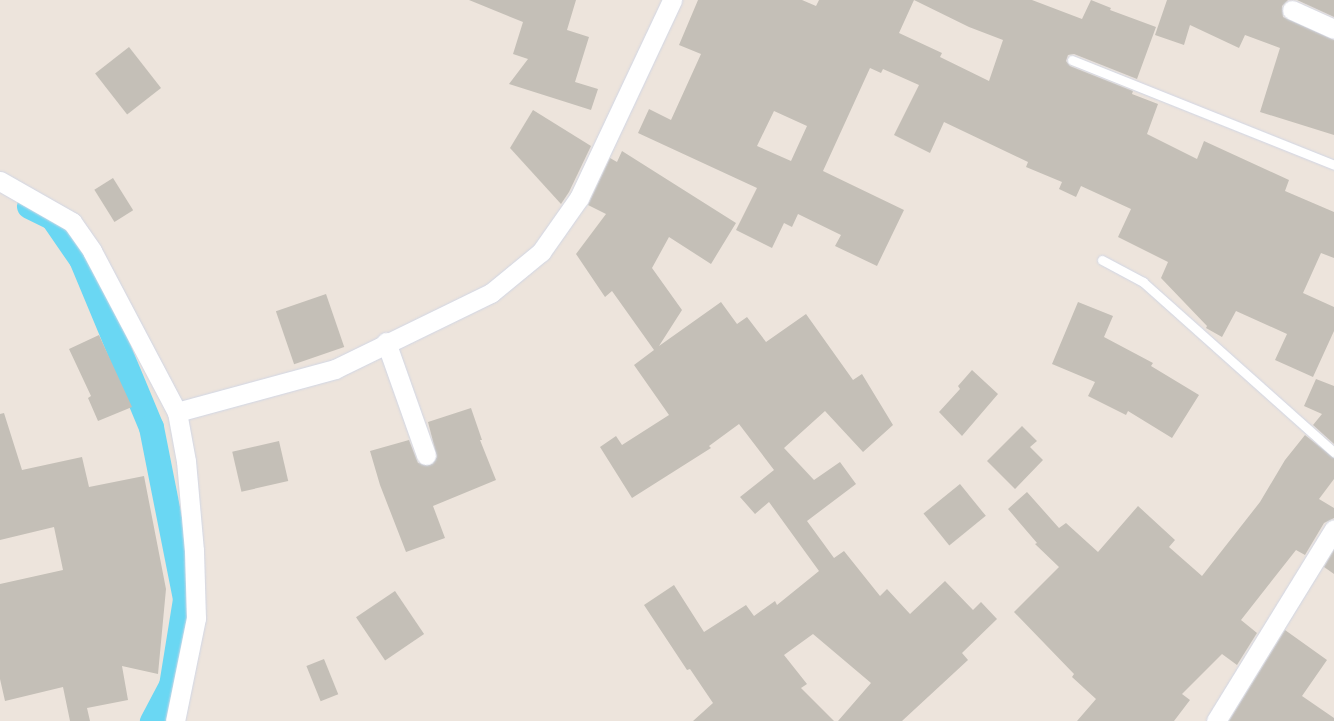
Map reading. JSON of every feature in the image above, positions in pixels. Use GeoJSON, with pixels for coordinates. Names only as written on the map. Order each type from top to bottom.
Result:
{"type":"FeatureCollection","features":[{"type":"Feature","properties":{"kind":"street"},"geometry":{"type":"LineString","coordinates":[[177,412],[336,369],[386,342],[491,293],[541,252],[579,198],[672,0]]}},
{"type":"Feature","properties":{"kind":"street"},"geometry":{"type":"LineString","coordinates":[[1292,10],[1334,29]]}},
{"type":"Feature","properties":{"kind":"street"},"geometry":{"type":"LineString","coordinates":[[0,181],[72,222],[92,250],[177,412],[186,462],[194,551],[196,618],[174,721]]}},
{"type":"Feature","properties":{"kind":"street"},"geometry":{"type":"LineString","coordinates":[[386,342],[426,455]]}},
{"type":"Feature","properties":{"kind":"street"},"geometry":{"type":"LineString","coordinates":[[1216,721],[1334,529]]}},
{"type":"Feature","properties":{"kind":"lane"},"geometry":{"type":"LineString","coordinates":[[1072,60],[1334,165]]}},
{"type":"Feature","properties":{"kind":"lane"},"geometry":{"type":"LineString","coordinates":[[1102,260],[1144,282],[1334,452]]}},
{"type":"Feature","properties":{"kind":"building"},"geometry":{"type":"Polygon","coordinates":[[[469,0],[576,0],[567,30],[589,37],[575,82],[598,89],[591,110],[509,84],[528,59],[513,54],[523,22],[469,0]]]}},
{"type":"Feature","properties":{"kind":"building"},"geometry":{"type":"Polygon","coordinates":[[[698,0],[802,0],[816,6],[819,0],[914,0],[1032,0],[1082,19],[1091,0],[1111,8],[1110,10],[1156,27],[1137,79],[1074,54],[1068,55],[1066,61],[1070,66],[1133,91],[1132,94],[1158,104],[1147,134],[1197,159],[1204,141],[1289,180],[1285,191],[1334,212],[1334,258],[1321,253],[1303,293],[1334,307],[1334,331],[1313,377],[1275,360],[1287,334],[1236,311],[1222,337],[1206,328],[1207,326],[1161,278],[1168,262],[1118,237],[1131,209],[1081,186],[1076,197],[1059,189],[1062,182],[1026,167],[1028,162],[944,122],[930,153],[894,135],[919,85],[883,69],[881,73],[870,68],[823,171],[904,210],[877,266],[835,246],[841,235],[798,214],[792,227],[784,223],[772,248],[736,230],[757,188],[638,133],[649,109],[671,120],[701,54],[679,45],[698,0]],[[914,0],[899,33],[942,53],[940,57],[989,81],[1003,40],[969,27],[914,0]],[[774,111],[757,146],[791,161],[807,126],[774,111]]]}},
{"type":"Feature","properties":{"kind":"building"},"geometry":{"type":"Polygon","coordinates":[[[1167,0],[1288,0],[1282,6],[1283,17],[1334,40],[1334,135],[1260,112],[1280,48],[1245,35],[1239,48],[1190,25],[1184,45],[1155,35],[1167,0]]]}},
{"type":"Feature","properties":{"kind":"building"},"geometry":{"type":"Polygon","coordinates":[[[1297,0],[1334,0],[1334,17],[1297,0]]]}},
{"type":"Feature","properties":{"kind":"building"},"geometry":{"type":"Polygon","coordinates":[[[129,47],[161,88],[127,114],[95,73],[129,47]]]}},
{"type":"Feature","properties":{"kind":"building"},"geometry":{"type":"Polygon","coordinates":[[[533,110],[591,146],[569,192],[561,204],[510,148],[533,110]]]}},
{"type":"Feature","properties":{"kind":"building"},"geometry":{"type":"Polygon","coordinates":[[[622,151],[736,223],[711,264],[669,237],[652,268],[682,310],[659,346],[721,302],[737,324],[747,317],[766,342],[806,314],[853,380],[862,374],[893,425],[863,452],[825,411],[784,448],[814,480],[840,462],[856,484],[807,521],[834,558],[844,551],[880,596],[887,589],[910,614],[945,581],[973,610],[981,602],[997,619],[962,653],[968,660],[902,721],[838,721],[871,683],[813,634],[784,655],[807,684],[801,688],[834,721],[693,721],[713,703],[690,669],[687,670],[644,605],[674,585],[704,632],[746,605],[754,616],[775,601],[777,605],[819,571],[769,502],[755,514],[740,497],[774,470],[739,424],[709,446],[711,448],[632,498],[600,447],[616,436],[622,445],[669,415],[634,365],[654,350],[612,291],[605,297],[576,254],[606,214],[588,205],[610,158],[617,162],[622,151]]]}},
{"type":"Feature","properties":{"kind":"building"},"geometry":{"type":"Polygon","coordinates":[[[113,178],[133,210],[114,222],[94,190],[113,178]]]}},
{"type":"Feature","properties":{"kind":"building"},"geometry":{"type":"Polygon","coordinates":[[[326,294],[344,347],[294,364],[276,311],[326,294]]]}},
{"type":"Feature","properties":{"kind":"building"},"geometry":{"type":"Polygon","coordinates":[[[1078,302],[1113,316],[1104,337],[1153,363],[1151,366],[1199,395],[1172,438],[1128,411],[1126,415],[1088,396],[1095,382],[1052,364],[1078,302]]]}},
{"type":"Feature","properties":{"kind":"building"},"geometry":{"type":"Polygon","coordinates":[[[99,335],[132,407],[98,421],[88,398],[91,396],[69,349],[99,335]]]}},
{"type":"Feature","properties":{"kind":"building"},"geometry":{"type":"Polygon","coordinates":[[[972,370],[998,394],[962,436],[939,412],[960,389],[958,386],[972,370]]]}},
{"type":"Feature","properties":{"kind":"building"},"geometry":{"type":"Polygon","coordinates":[[[1316,379],[1334,386],[1334,444],[1313,425],[1322,414],[1304,406],[1316,379]]]}},
{"type":"Feature","properties":{"kind":"building"},"geometry":{"type":"Polygon","coordinates":[[[471,408],[482,440],[480,440],[496,480],[433,506],[445,538],[406,552],[380,485],[370,451],[409,440],[418,463],[430,465],[437,457],[428,422],[471,408]]]}},
{"type":"Feature","properties":{"kind":"building"},"geometry":{"type":"Polygon","coordinates":[[[4,413],[22,470],[82,457],[89,487],[144,476],[166,589],[158,674],[122,666],[128,700],[87,708],[90,721],[70,721],[63,687],[5,701],[0,679],[0,584],[63,570],[54,527],[0,540],[0,414],[4,413]]]}},
{"type":"Feature","properties":{"kind":"building"},"geometry":{"type":"Polygon","coordinates":[[[1022,426],[1037,441],[1030,447],[1043,460],[1015,489],[987,461],[1022,426]]]}},
{"type":"Feature","properties":{"kind":"building"},"geometry":{"type":"Polygon","coordinates":[[[1305,435],[1334,458],[1334,479],[1319,499],[1334,508],[1334,518],[1324,523],[1305,555],[1296,550],[1241,620],[1257,633],[1237,665],[1222,654],[1182,694],[1190,700],[1174,721],[1077,721],[1096,699],[1072,677],[1074,674],[1014,612],[1059,567],[1035,544],[1037,543],[1008,509],[1027,492],[1059,528],[1066,523],[1098,552],[1138,506],[1175,540],[1169,547],[1202,576],[1260,502],[1285,460],[1305,435]]]}},
{"type":"Feature","properties":{"kind":"building"},"geometry":{"type":"Polygon","coordinates":[[[279,441],[288,481],[241,492],[232,452],[279,441]]]}},
{"type":"Feature","properties":{"kind":"building"},"geometry":{"type":"Polygon","coordinates":[[[960,484],[986,516],[949,545],[923,514],[960,484]]]}},
{"type":"Feature","properties":{"kind":"building"},"geometry":{"type":"Polygon","coordinates":[[[1334,550],[1334,574],[1324,567],[1334,550]]]}},
{"type":"Feature","properties":{"kind":"building"},"geometry":{"type":"Polygon","coordinates":[[[395,591],[424,634],[385,660],[356,617],[395,591]]]}},
{"type":"Feature","properties":{"kind":"building"},"geometry":{"type":"Polygon","coordinates":[[[1285,630],[1327,660],[1302,696],[1334,718],[1334,721],[1229,721],[1285,630]]]}},
{"type":"Feature","properties":{"kind":"building"},"geometry":{"type":"Polygon","coordinates":[[[324,659],[338,694],[321,701],[306,666],[324,659]]]}},
{"type":"Feature","properties":{"kind":"waterway"},"geometry":{"type":"LineString","coordinates":[[29,206],[52,217],[81,259],[151,427],[185,599],[171,685],[152,721]]}}]}
